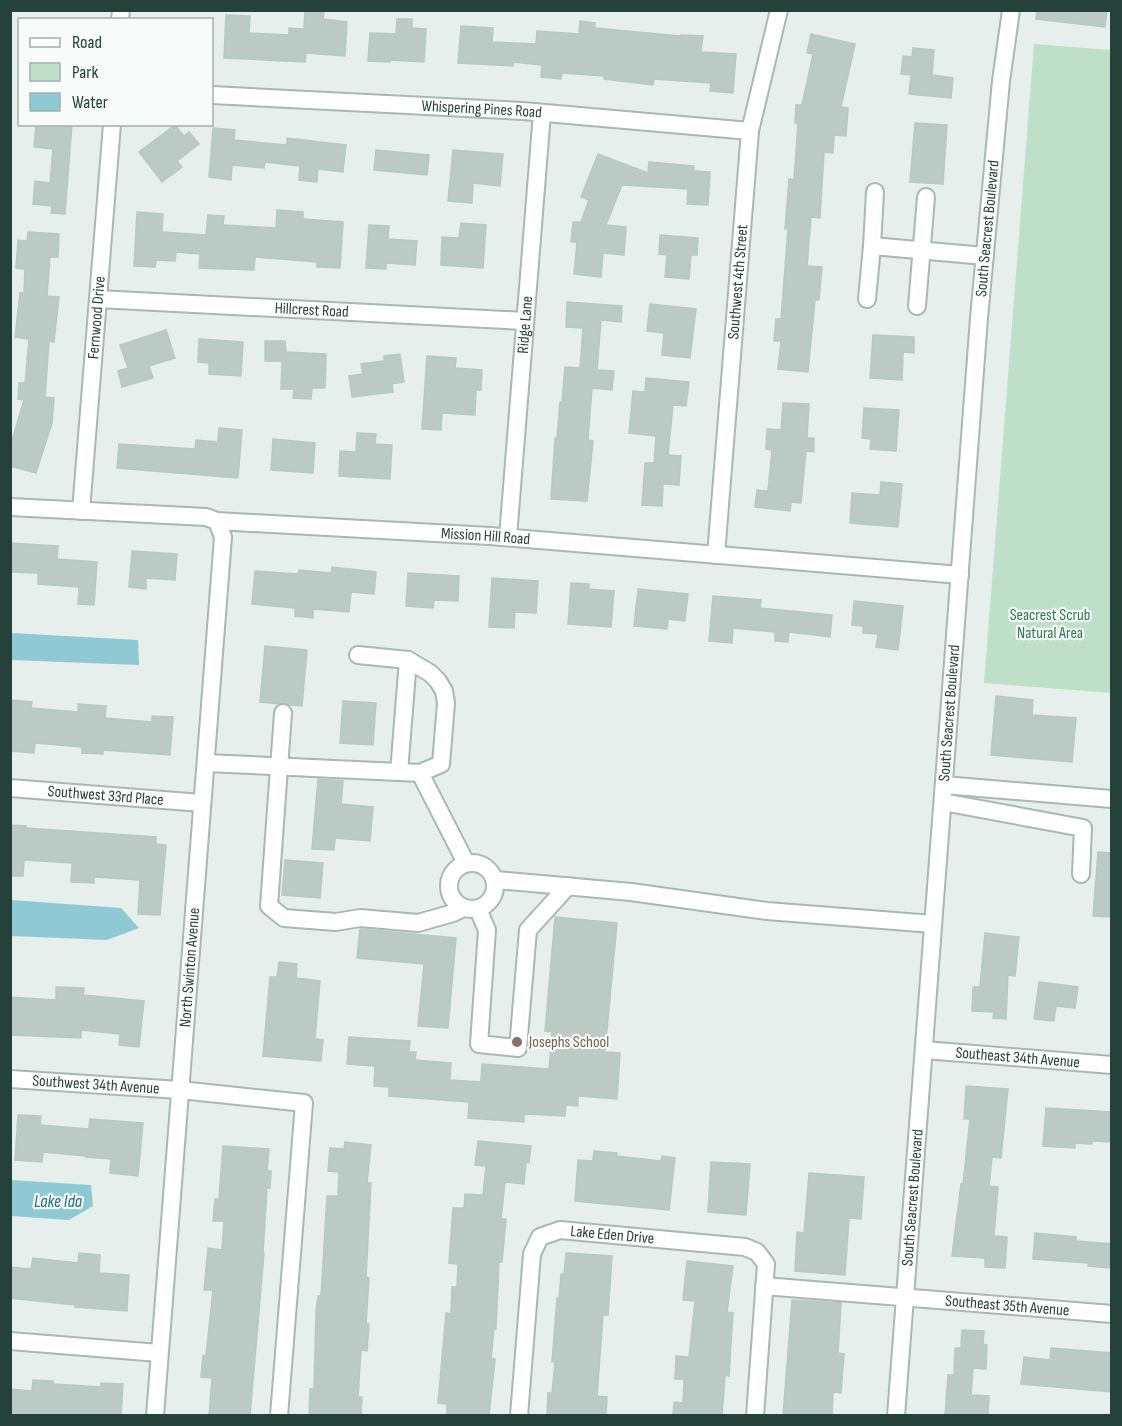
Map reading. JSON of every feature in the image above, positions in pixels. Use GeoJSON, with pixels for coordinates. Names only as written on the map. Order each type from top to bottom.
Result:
{"type":"FeatureCollection","features":[{"type":"Feature","properties":{"kind":"street","name":"Southwest 4th Street"},"geometry":{"type":"LineString","coordinates":[[716,555],[750,130],[779,10]]}},
{"type":"Feature","properties":{"kind":"street","name":"South Seacrest Boulevard"},"geometry":{"type":"LineString","coordinates":[[896,1416],[985,256],[1001,81],[1011,10]]}},
{"type":"Feature","properties":{"kind":"street","name":"Whispering Pines Road"},"geometry":{"type":"LineString","coordinates":[[213,95],[542,113],[750,130]]}},
{"type":"Feature","properties":{"kind":"street","name":"Ridge Lane"},"geometry":{"type":"LineString","coordinates":[[508,537],[542,113]]}},
{"type":"Feature","properties":{"kind":"street","name":"Fernwood Drive"},"geometry":{"type":"LineString","coordinates":[[81,511],[112,126]]}},
{"type":"Feature","properties":{"kind":"street"},"geometry":{"type":"LineString","coordinates":[[867,299],[875,192]]}},
{"type":"Feature","properties":{"kind":"street"},"geometry":{"type":"LineString","coordinates":[[916,306],[926,197]]}},
{"type":"Feature","properties":{"kind":"street"},"geometry":{"type":"LineString","coordinates":[[872,246],[985,256]]}},
{"type":"Feature","properties":{"kind":"street","name":"Hillcrest Road"},"geometry":{"type":"LineString","coordinates":[[98,299],[525,321]]}},
{"type":"Feature","properties":{"kind":"street","name":"Mission Hill Road"},"geometry":{"type":"LineString","coordinates":[[10,507],[206,517],[217,521],[508,537],[960,575]]}},
{"type":"Feature","properties":{"kind":"street","name":"North Swinton Avenue"},"geometry":{"type":"LineString","coordinates":[[154,1416],[223,537],[217,521]]}},
{"type":"Feature","properties":{"kind":"street"},"geometry":{"type":"LineString","coordinates":[[206,763],[420,773],[441,764],[446,703],[444,692],[438,681],[430,673],[408,660],[358,655]]}},
{"type":"Feature","properties":{"kind":"street"},"geometry":{"type":"LineString","coordinates":[[399,772],[408,660]]}},
{"type":"Feature","properties":{"kind":"street"},"geometry":{"type":"LineString","coordinates":[[283,713],[269,906],[284,918],[336,922],[360,918],[418,922],[453,914],[471,908],[490,901],[494,895],[496,880],[487,868],[474,862],[466,863],[454,871],[449,884],[452,899],[471,908],[487,930],[479,1044],[518,1048],[528,930],[568,886]]}},
{"type":"Feature","properties":{"kind":"street"},"geometry":{"type":"LineString","coordinates":[[420,773],[466,863]]}},
{"type":"Feature","properties":{"kind":"street","name":"Southwest 33rd Place"},"geometry":{"type":"LineString","coordinates":[[10,788],[202,803]]}},
{"type":"Feature","properties":{"kind":"street"},"geometry":{"type":"LineString","coordinates":[[943,794],[1112,799]]}},
{"type":"Feature","properties":{"kind":"street"},"geometry":{"type":"LineString","coordinates":[[943,794],[1083,828],[1080,874]]}},
{"type":"Feature","properties":{"kind":"street"},"geometry":{"type":"LineString","coordinates":[[496,880],[631,892],[767,911],[933,924]]}},
{"type":"Feature","properties":{"kind":"street","name":"Southeast 34th Avenue"},"geometry":{"type":"LineString","coordinates":[[924,1050],[1112,1065]]}},
{"type":"Feature","properties":{"kind":"street","name":"Southwest 34th Avenue"},"geometry":{"type":"LineString","coordinates":[[10,1079],[180,1090]]}},
{"type":"Feature","properties":{"kind":"street"},"geometry":{"type":"LineString","coordinates":[[180,1090],[304,1103],[279,1416]]}},
{"type":"Feature","properties":{"kind":"street","name":"Lake Eden Drive"},"geometry":{"type":"LineString","coordinates":[[519,1416],[531,1254],[540,1237],[560,1230],[745,1247],[757,1252],[766,1264],[755,1416]]}},
{"type":"Feature","properties":{"kind":"street"},"geometry":{"type":"LineString","coordinates":[[764,1286],[905,1297]]}},
{"type":"Feature","properties":{"kind":"street","name":"Southeast 35th Avenue"},"geometry":{"type":"LineString","coordinates":[[905,1297],[1112,1314]]}},
{"type":"Feature","properties":{"kind":"street"},"geometry":{"type":"LineString","coordinates":[[10,1341],[159,1353]]}},
{"type":"Feature","properties":{"kind":"green space","name":"Seacrest Scrub Natural Area"},"geometry":{"type":"Polygon","coordinates":[[[1034,44],[1111,50],[1111,693],[984,683],[1034,44]]]}},
{"type":"Feature","properties":{"kind":"water"},"geometry":{"type":"Polygon","coordinates":[[[11,633],[138,640],[139,665],[11,660],[11,633]]]}},
{"type":"Feature","properties":{"kind":"water"},"geometry":{"type":"Polygon","coordinates":[[[11,900],[121,908],[139,928],[107,940],[11,936],[11,900]]]}},
{"type":"Feature","properties":{"kind":"water","name":"Lake Ida"},"geometry":{"type":"Polygon","coordinates":[[[10,1180],[91,1185],[93,1206],[69,1220],[11,1216],[10,1180]]]}},
{"type":"Feature","properties":{"kind":"building"},"geometry":{"type":"Polygon","coordinates":[[[305,10],[324,10],[323,19],[347,22],[345,56],[306,53],[305,62],[224,58],[226,15],[250,16],[249,33],[289,35],[289,28],[304,29],[305,10]]]}},
{"type":"Feature","properties":{"kind":"building"},"geometry":{"type":"Polygon","coordinates":[[[1037,10],[1107,10],[1105,27],[1036,19],[1037,10]]]}},
{"type":"Feature","properties":{"kind":"building"},"geometry":{"type":"Polygon","coordinates":[[[397,19],[412,19],[412,28],[426,29],[424,62],[368,61],[370,33],[396,34],[397,19]]]}},
{"type":"Feature","properties":{"kind":"building"},"geometry":{"type":"Polygon","coordinates":[[[580,21],[595,23],[595,28],[703,36],[701,52],[736,54],[733,93],[710,91],[711,83],[654,79],[653,85],[604,79],[604,76],[562,73],[561,79],[541,77],[542,65],[513,62],[513,66],[458,63],[461,26],[493,28],[492,42],[536,44],[537,31],[579,34],[580,21]]]}},
{"type":"Feature","properties":{"kind":"building"},"geometry":{"type":"Polygon","coordinates":[[[811,34],[855,44],[841,107],[848,108],[846,136],[834,135],[833,153],[824,152],[820,218],[811,217],[807,266],[822,267],[819,300],[815,300],[808,372],[778,369],[781,341],[774,341],[776,319],[781,319],[788,229],[785,229],[789,179],[794,180],[798,123],[795,123],[796,105],[802,105],[813,54],[807,53],[811,34]]]}},
{"type":"Feature","properties":{"kind":"building"},"geometry":{"type":"Polygon","coordinates":[[[913,48],[934,50],[932,75],[953,78],[951,98],[909,94],[911,75],[901,74],[903,56],[912,57],[913,48]]]}},
{"type":"Feature","properties":{"kind":"building"},"geometry":{"type":"Polygon","coordinates":[[[915,123],[947,125],[943,184],[910,182],[915,123]]]}},
{"type":"Feature","properties":{"kind":"building"},"geometry":{"type":"Polygon","coordinates":[[[36,126],[72,126],[65,214],[51,213],[52,206],[33,204],[35,181],[50,183],[53,149],[34,147],[36,126]]]}},
{"type":"Feature","properties":{"kind":"building"},"geometry":{"type":"Polygon","coordinates":[[[174,126],[184,136],[189,132],[199,144],[177,161],[182,167],[162,182],[139,152],[174,126]]]}},
{"type":"Feature","properties":{"kind":"building"},"geometry":{"type":"Polygon","coordinates":[[[213,128],[235,130],[234,140],[287,145],[287,138],[346,145],[343,172],[318,169],[317,182],[299,180],[300,166],[265,162],[264,168],[232,165],[231,180],[209,177],[213,128]]]}},
{"type":"Feature","properties":{"kind":"building"},"geometry":{"type":"Polygon","coordinates":[[[376,150],[429,155],[427,175],[374,170],[376,150]]]}},
{"type":"Feature","properties":{"kind":"building"},"geometry":{"type":"Polygon","coordinates":[[[453,150],[503,154],[500,186],[473,183],[472,203],[448,201],[453,150]]]}},
{"type":"Feature","properties":{"kind":"building"},"geometry":{"type":"Polygon","coordinates":[[[598,154],[648,173],[649,162],[694,166],[694,171],[710,172],[708,205],[687,204],[688,189],[622,185],[606,225],[626,227],[624,255],[603,253],[601,277],[574,274],[577,242],[571,242],[573,222],[581,222],[589,200],[581,197],[598,154]]]}},
{"type":"Feature","properties":{"kind":"building"},"geometry":{"type":"Polygon","coordinates":[[[277,210],[303,212],[303,219],[343,222],[340,268],[317,267],[317,262],[255,257],[254,270],[199,268],[200,254],[176,252],[175,261],[156,260],[155,267],[134,266],[137,212],[163,214],[162,232],[206,235],[208,215],[224,216],[223,225],[276,228],[277,210]]]}},
{"type":"Feature","properties":{"kind":"building"},"geometry":{"type":"Polygon","coordinates":[[[461,223],[486,225],[483,268],[441,265],[442,237],[459,238],[461,223]]]}},
{"type":"Feature","properties":{"kind":"building"},"geometry":{"type":"Polygon","coordinates":[[[369,225],[389,226],[388,239],[417,241],[415,265],[386,263],[386,269],[366,268],[369,225]]]}},
{"type":"Feature","properties":{"kind":"building"},"geometry":{"type":"Polygon","coordinates":[[[28,232],[59,234],[58,257],[50,257],[47,296],[59,297],[54,342],[49,341],[45,397],[54,398],[52,423],[36,473],[10,466],[10,447],[24,400],[18,399],[19,383],[25,383],[29,339],[15,337],[20,293],[24,293],[25,269],[16,268],[18,240],[27,241],[28,232]]]}},
{"type":"Feature","properties":{"kind":"building"},"geometry":{"type":"Polygon","coordinates":[[[660,235],[698,238],[697,255],[691,255],[689,279],[665,277],[667,255],[659,254],[660,235]]]}},
{"type":"Feature","properties":{"kind":"building"},"geometry":{"type":"Polygon","coordinates":[[[567,302],[622,306],[621,322],[601,320],[597,370],[614,371],[612,390],[592,388],[588,440],[593,441],[587,501],[551,499],[555,438],[557,438],[565,367],[580,368],[583,328],[566,327],[567,302]]]}},
{"type":"Feature","properties":{"kind":"building"},"geometry":{"type":"Polygon","coordinates":[[[650,304],[696,309],[690,358],[662,355],[664,333],[647,331],[650,304]]]}},
{"type":"Feature","properties":{"kind":"building"},"geometry":{"type":"Polygon","coordinates":[[[166,330],[175,358],[149,366],[153,378],[122,387],[118,371],[128,368],[120,345],[166,330]]]}},
{"type":"Feature","properties":{"kind":"building"},"geometry":{"type":"Polygon","coordinates":[[[873,335],[914,337],[914,353],[903,352],[902,380],[870,378],[873,335]]]}},
{"type":"Feature","properties":{"kind":"building"},"geometry":{"type":"Polygon","coordinates":[[[199,339],[243,342],[241,376],[209,374],[209,363],[198,362],[199,339]]]}},
{"type":"Feature","properties":{"kind":"building"},"geometry":{"type":"Polygon","coordinates":[[[265,341],[285,341],[286,352],[326,354],[325,388],[312,388],[311,399],[293,398],[294,389],[281,389],[282,361],[265,361],[265,341]]]}},
{"type":"Feature","properties":{"kind":"building"},"geometry":{"type":"Polygon","coordinates":[[[400,354],[404,382],[392,384],[393,392],[352,397],[349,376],[363,374],[361,364],[384,361],[384,356],[400,354]]]}},
{"type":"Feature","properties":{"kind":"building"},"geometry":{"type":"Polygon","coordinates":[[[427,356],[456,358],[455,368],[482,370],[481,390],[476,390],[475,415],[442,413],[441,430],[422,429],[427,356]]]}},
{"type":"Feature","properties":{"kind":"building"},"geometry":{"type":"Polygon","coordinates":[[[646,378],[689,382],[686,406],[673,405],[668,455],[681,456],[679,485],[663,484],[662,506],[642,505],[645,463],[654,463],[656,436],[629,433],[633,391],[645,392],[646,378]]]}},
{"type":"Feature","properties":{"kind":"building"},"geometry":{"type":"Polygon","coordinates":[[[783,403],[809,404],[807,438],[814,438],[814,452],[806,451],[801,503],[791,502],[790,511],[755,507],[757,490],[768,491],[772,450],[766,449],[767,429],[781,430],[783,403]]]}},
{"type":"Feature","properties":{"kind":"building"},"geometry":{"type":"Polygon","coordinates":[[[864,408],[899,410],[896,451],[870,449],[871,439],[862,438],[864,408]]]}},
{"type":"Feature","properties":{"kind":"building"},"geometry":{"type":"Polygon","coordinates":[[[219,428],[242,430],[238,478],[117,468],[119,444],[195,449],[196,440],[218,442],[219,428]]]}},
{"type":"Feature","properties":{"kind":"building"},"geometry":{"type":"Polygon","coordinates":[[[357,433],[376,434],[375,444],[392,445],[390,479],[339,476],[340,451],[356,452],[357,433]]]}},
{"type":"Feature","properties":{"kind":"building"},"geometry":{"type":"Polygon","coordinates":[[[273,439],[315,443],[313,473],[271,470],[273,439]]]}},
{"type":"Feature","properties":{"kind":"building"},"geometry":{"type":"Polygon","coordinates":[[[881,482],[902,484],[898,527],[850,523],[852,493],[880,495],[881,482]]]}},
{"type":"Feature","properties":{"kind":"building"},"geometry":{"type":"Polygon","coordinates":[[[10,543],[58,546],[57,559],[97,562],[94,605],[78,604],[79,587],[38,584],[38,573],[10,572],[10,543]]]}},
{"type":"Feature","properties":{"kind":"building"},"geometry":{"type":"Polygon","coordinates":[[[132,551],[177,554],[175,580],[146,578],[146,589],[129,587],[132,551]]]}},
{"type":"Feature","properties":{"kind":"building"},"geometry":{"type":"Polygon","coordinates":[[[332,567],[376,572],[374,594],[351,592],[349,612],[313,609],[313,618],[295,616],[295,608],[252,604],[255,571],[298,574],[299,570],[331,573],[332,567]]]}},
{"type":"Feature","properties":{"kind":"building"},"geometry":{"type":"Polygon","coordinates":[[[408,573],[459,576],[458,601],[434,600],[433,608],[406,606],[408,573]]]}},
{"type":"Feature","properties":{"kind":"building"},"geometry":{"type":"Polygon","coordinates":[[[492,578],[538,581],[536,613],[515,612],[514,628],[489,627],[492,578]]]}},
{"type":"Feature","properties":{"kind":"building"},"geometry":{"type":"Polygon","coordinates":[[[571,583],[589,584],[589,589],[614,591],[611,627],[568,624],[571,583]]]}},
{"type":"Feature","properties":{"kind":"building"},"geometry":{"type":"Polygon","coordinates":[[[638,589],[688,594],[685,621],[668,619],[667,629],[634,626],[638,589]]]}},
{"type":"Feature","properties":{"kind":"building"},"geometry":{"type":"Polygon","coordinates":[[[713,596],[761,600],[760,608],[832,615],[830,637],[789,632],[788,642],[775,641],[775,632],[733,628],[732,643],[709,641],[713,596]]]}},
{"type":"Feature","properties":{"kind":"building"},"geometry":{"type":"Polygon","coordinates":[[[854,601],[903,606],[898,650],[876,647],[878,634],[863,633],[863,626],[852,625],[854,601]]]}},
{"type":"Feature","properties":{"kind":"building"},"geometry":{"type":"Polygon","coordinates":[[[265,646],[307,650],[302,706],[260,702],[265,646]]]}},
{"type":"Feature","properties":{"kind":"building"},"geometry":{"type":"Polygon","coordinates":[[[996,696],[1033,700],[1032,715],[1076,718],[1072,762],[991,755],[996,696]]]}},
{"type":"Feature","properties":{"kind":"building"},"geometry":{"type":"Polygon","coordinates":[[[10,700],[32,702],[31,708],[78,712],[78,704],[106,706],[105,718],[152,722],[152,716],[173,717],[170,755],[103,750],[103,754],[82,753],[82,747],[35,743],[34,753],[10,751],[10,700]]]}},
{"type":"Feature","properties":{"kind":"building"},"geometry":{"type":"Polygon","coordinates":[[[343,701],[376,703],[373,745],[340,743],[343,701]]]}},
{"type":"Feature","properties":{"kind":"building"},"geometry":{"type":"Polygon","coordinates":[[[318,779],[343,781],[341,804],[373,807],[370,841],[335,838],[334,850],[312,849],[318,779]]]}},
{"type":"Feature","properties":{"kind":"building"},"geometry":{"type":"Polygon","coordinates":[[[10,825],[156,837],[156,844],[166,845],[160,915],[138,914],[140,880],[94,877],[94,883],[71,882],[72,863],[24,860],[23,876],[10,876],[10,825]]]}},
{"type":"Feature","properties":{"kind":"building"},"geometry":{"type":"Polygon","coordinates":[[[1098,852],[1112,853],[1112,917],[1093,916],[1098,852]]]}},
{"type":"Feature","properties":{"kind":"building"},"geometry":{"type":"Polygon","coordinates":[[[285,860],[323,863],[320,898],[282,895],[285,860]]]}},
{"type":"Feature","properties":{"kind":"building"},"geometry":{"type":"Polygon","coordinates":[[[555,917],[617,923],[605,1052],[620,1053],[617,1099],[578,1096],[578,1106],[566,1105],[565,1116],[524,1114],[524,1122],[468,1118],[469,1102],[389,1096],[389,1087],[374,1086],[375,1066],[347,1064],[349,1037],[410,1041],[409,1052],[416,1052],[415,1060],[451,1063],[450,1080],[481,1082],[482,1064],[549,1069],[552,1032],[545,1031],[555,917]]]}},
{"type":"Feature","properties":{"kind":"building"},"geometry":{"type":"Polygon","coordinates":[[[360,929],[456,938],[448,1028],[418,1026],[424,964],[357,958],[360,929]]]}},
{"type":"Feature","properties":{"kind":"building"},"geometry":{"type":"Polygon","coordinates":[[[985,933],[1019,937],[1015,976],[1008,975],[1006,1019],[993,1018],[994,1012],[972,1011],[973,987],[980,987],[985,933]]]}},
{"type":"Feature","properties":{"kind":"building"},"geometry":{"type":"Polygon","coordinates":[[[279,962],[297,964],[296,978],[320,981],[315,1039],[323,1040],[321,1061],[263,1056],[270,977],[277,977],[279,962]]]}},
{"type":"Feature","properties":{"kind":"building"},"geometry":{"type":"Polygon","coordinates":[[[1039,982],[1078,987],[1075,1008],[1056,1006],[1054,1021],[1034,1019],[1039,982]]]}},
{"type":"Feature","properties":{"kind":"building"},"geometry":{"type":"Polygon","coordinates":[[[56,987],[84,988],[83,995],[144,1001],[139,1047],[119,1045],[120,1034],[81,1030],[81,1038],[10,1035],[10,997],[56,1000],[56,987]]]}},
{"type":"Feature","properties":{"kind":"building"},"geometry":{"type":"Polygon","coordinates":[[[966,1086],[1008,1089],[1001,1158],[992,1157],[989,1186],[998,1187],[994,1236],[1007,1237],[1005,1268],[985,1267],[985,1258],[952,1256],[970,1119],[964,1119],[966,1086]]]}},
{"type":"Feature","properties":{"kind":"building"},"geometry":{"type":"Polygon","coordinates":[[[1046,1108],[1112,1112],[1112,1142],[1075,1143],[1075,1148],[1043,1146],[1046,1108]]]}},
{"type":"Feature","properties":{"kind":"building"},"geometry":{"type":"Polygon","coordinates":[[[18,1115],[41,1116],[40,1125],[89,1129],[90,1119],[143,1123],[138,1176],[110,1173],[111,1159],[43,1152],[42,1162],[15,1160],[18,1115]]]}},
{"type":"Feature","properties":{"kind":"building"},"geometry":{"type":"Polygon","coordinates":[[[478,1141],[531,1146],[529,1163],[526,1162],[524,1184],[505,1182],[501,1219],[506,1219],[502,1262],[499,1262],[496,1329],[494,1329],[491,1359],[495,1359],[489,1416],[447,1416],[447,1404],[438,1403],[446,1313],[451,1314],[452,1287],[457,1287],[458,1264],[449,1263],[453,1208],[464,1208],[465,1194],[483,1195],[486,1166],[475,1165],[478,1141]]]}},
{"type":"Feature","properties":{"kind":"building"},"geometry":{"type":"Polygon","coordinates":[[[345,1142],[371,1145],[367,1183],[371,1183],[366,1277],[369,1278],[366,1324],[369,1324],[367,1351],[361,1350],[358,1397],[362,1397],[361,1416],[309,1416],[310,1389],[314,1389],[316,1312],[318,1296],[321,1296],[327,1196],[338,1196],[339,1172],[328,1171],[330,1148],[344,1149],[345,1142]]]}},
{"type":"Feature","properties":{"kind":"building"},"geometry":{"type":"Polygon","coordinates":[[[223,1146],[269,1149],[267,1171],[271,1171],[270,1188],[267,1188],[264,1253],[250,1416],[209,1416],[212,1378],[201,1377],[203,1355],[206,1356],[213,1290],[204,1290],[208,1248],[222,1250],[224,1221],[213,1221],[215,1199],[219,1199],[223,1146]]]}},
{"type":"Feature","properties":{"kind":"building"},"geometry":{"type":"Polygon","coordinates":[[[594,1151],[661,1161],[662,1156],[675,1158],[669,1210],[575,1201],[578,1160],[593,1161],[594,1151]]]}},
{"type":"Feature","properties":{"kind":"building"},"geometry":{"type":"Polygon","coordinates":[[[711,1162],[750,1164],[746,1215],[708,1212],[711,1162]]]}},
{"type":"Feature","properties":{"kind":"building"},"geometry":{"type":"Polygon","coordinates":[[[809,1173],[864,1177],[861,1219],[849,1218],[845,1275],[795,1271],[797,1232],[804,1233],[809,1173]]]}},
{"type":"Feature","properties":{"kind":"building"},"geometry":{"type":"Polygon","coordinates":[[[1035,1233],[1076,1237],[1076,1241],[1112,1244],[1112,1268],[1088,1266],[1089,1263],[1033,1259],[1035,1233]]]}},
{"type":"Feature","properties":{"kind":"building"},"geometry":{"type":"Polygon","coordinates":[[[79,1253],[100,1255],[99,1273],[129,1275],[127,1311],[10,1298],[10,1267],[31,1269],[33,1258],[78,1263],[79,1253]]]}},
{"type":"Feature","properties":{"kind":"building"},"geometry":{"type":"Polygon","coordinates":[[[566,1253],[612,1256],[608,1315],[603,1315],[597,1396],[607,1397],[606,1416],[547,1416],[548,1393],[552,1393],[555,1362],[552,1362],[557,1298],[559,1299],[566,1253]]]}},
{"type":"Feature","properties":{"kind":"building"},"geometry":{"type":"Polygon","coordinates":[[[687,1261],[733,1266],[727,1312],[733,1313],[729,1376],[725,1375],[722,1416],[673,1415],[674,1402],[683,1403],[684,1379],[675,1379],[676,1356],[689,1357],[695,1301],[683,1300],[687,1261]]]}},
{"type":"Feature","properties":{"kind":"building"},"geometry":{"type":"Polygon","coordinates":[[[792,1300],[841,1303],[838,1353],[844,1354],[841,1393],[833,1392],[832,1416],[783,1416],[792,1300]]]}},
{"type":"Feature","properties":{"kind":"building"},"geometry":{"type":"Polygon","coordinates":[[[962,1330],[984,1331],[983,1344],[987,1345],[986,1369],[973,1368],[971,1395],[989,1396],[988,1416],[945,1416],[948,1375],[954,1375],[955,1348],[961,1348],[962,1330]]]}},
{"type":"Feature","properties":{"kind":"building"},"geometry":{"type":"Polygon","coordinates":[[[1051,1348],[1112,1353],[1112,1392],[1021,1384],[1024,1357],[1050,1360],[1051,1348]]]}},
{"type":"Feature","properties":{"kind":"building"},"geometry":{"type":"Polygon","coordinates":[[[33,1380],[53,1381],[53,1384],[101,1387],[101,1383],[123,1384],[121,1416],[10,1415],[10,1389],[32,1391],[33,1380]]]}},
{"type":"Feature","properties":{"kind":"place","name":"Josephs School"},"geometry":{"type":"Point","coordinates":[517,1042]}}]}
